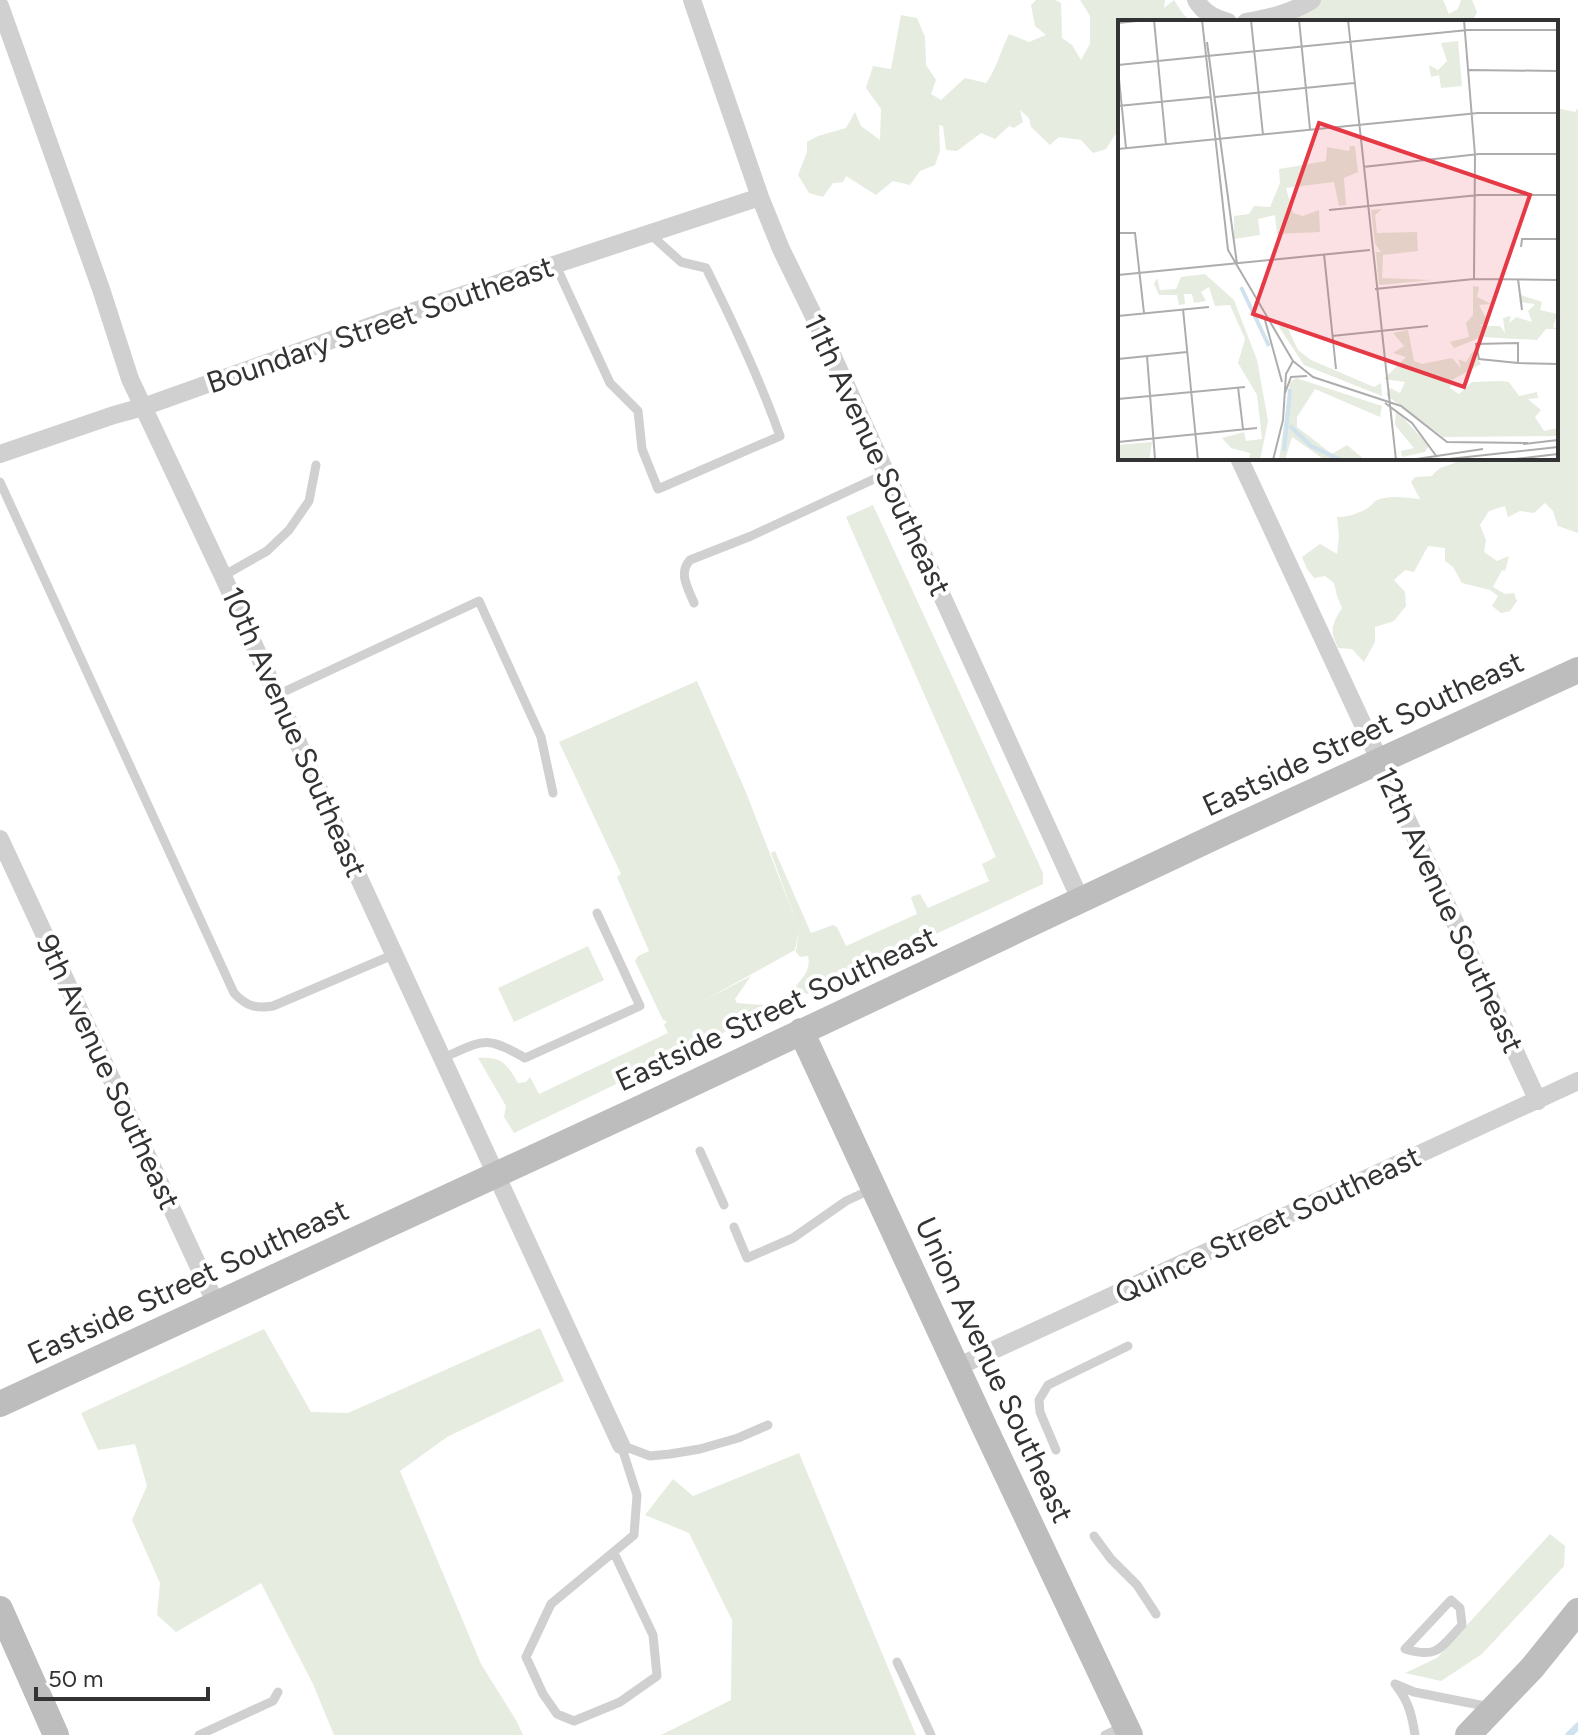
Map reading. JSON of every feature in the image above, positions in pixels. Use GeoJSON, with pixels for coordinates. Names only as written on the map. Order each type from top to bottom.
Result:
{"type":"FeatureCollection","features":[{"type":"Feature","properties":{"kind":"street","name":"11th Avenue Southeast"},"geometry":{"type":"LineString","coordinates":[[692,0],[781,249],[1081,901]]}},
{"type":"Feature","properties":{"kind":"street"},"geometry":{"type":"LineString","coordinates":[[1259,20],[1272,18],[1312,0]]}},
{"type":"Feature","properties":{"kind":"street","name":"10th Avenue Southeast"},"geometry":{"type":"LineString","coordinates":[[0,6],[130,379],[621,1445]]}},
{"type":"Feature","properties":{"kind":"street"},"geometry":{"type":"LineString","coordinates":[[1201,6],[1221,20]]}},
{"type":"Feature","properties":{"kind":"street","name":"Boundary Street Southeast"},"geometry":{"type":"LineString","coordinates":[[0,454],[393,318],[760,197]]}},
{"type":"Feature","properties":{"kind":"street","name":"12th Avenue Southeast"},"geometry":{"type":"LineString","coordinates":[[1240,460],[1538,1101]]}},
{"type":"Feature","properties":{"kind":"street","name":"Eastside Street Southeast"},"geometry":{"type":"LineString","coordinates":[[0,1404],[1578,670]]}},
{"type":"Feature","properties":{"kind":"street","name":"9th Avenue Southeast"},"geometry":{"type":"LineString","coordinates":[[0,839],[216,1304]]}},
{"type":"Feature","properties":{"kind":"street","name":"Union Avenue Southeast"},"geometry":{"type":"LineString","coordinates":[[801,1031],[957,1367],[1120,1732]]}},
{"type":"Feature","properties":{"kind":"street","name":"Quince Street Southeast"},"geometry":{"type":"LineString","coordinates":[[957,1367],[1578,1081]]}},
{"type":"Feature","properties":{"kind":"street"},"geometry":{"type":"LineString","coordinates":[[0,1609],[56,1735]]}},
{"type":"Feature","properties":{"kind":"street"},"geometry":{"type":"LineString","coordinates":[[1468,1735],[1532,1668],[1578,1611]]}},
{"type":"Feature","properties":{"kind":"street"},"geometry":{"type":"LineString","coordinates":[[1532,1668],[1578,1639]]}},
{"type":"Feature","properties":{"kind":"lane"},"geometry":{"type":"LineString","coordinates":[[556,266],[610,383],[638,411],[642,449],[658,489],[780,436],[736,327],[706,268],[681,262],[650,234]]}},
{"type":"Feature","properties":{"kind":"lane"},"geometry":{"type":"LineString","coordinates":[[223,576],[267,551],[289,530],[309,501],[316,465]]}},
{"type":"Feature","properties":{"kind":"lane"},"geometry":{"type":"LineString","coordinates":[[694,603],[684,578],[684,566],[690,560],[751,536],[885,474]]}},
{"type":"Feature","properties":{"kind":"lane"},"geometry":{"type":"LineString","coordinates":[[0,482],[234,993],[251,1007],[273,1006],[395,954]]}},
{"type":"Feature","properties":{"kind":"lane"},"geometry":{"type":"LineString","coordinates":[[277,695],[479,601],[541,737],[553,793]]}},
{"type":"Feature","properties":{"kind":"lane"},"geometry":{"type":"LineString","coordinates":[[443,1058],[477,1043],[487,1042],[499,1043],[525,1058],[640,1006],[597,913]]}},
{"type":"Feature","properties":{"kind":"lane"},"geometry":{"type":"LineString","coordinates":[[700,1151],[724,1205]]}},
{"type":"Feature","properties":{"kind":"lane"},"geometry":{"type":"LineString","coordinates":[[734,1227],[747,1258],[793,1238],[846,1201],[874,1188]]}},
{"type":"Feature","properties":{"kind":"lane"},"geometry":{"type":"LineString","coordinates":[[1056,1450],[1040,1412],[1039,1400],[1048,1385],[1128,1346]]}},
{"type":"Feature","properties":{"kind":"lane"},"geometry":{"type":"LineString","coordinates":[[621,1445],[650,1456],[670,1454],[738,1438],[768,1425]]}},
{"type":"Feature","properties":{"kind":"lane"},"geometry":{"type":"LineString","coordinates":[[614,1553],[653,1635],[657,1676],[620,1702],[574,1721],[557,1714],[543,1694],[526,1657],[551,1604],[634,1535],[637,1495],[621,1445]]}},
{"type":"Feature","properties":{"kind":"lane"},"geometry":{"type":"LineString","coordinates":[[1094,1536],[1137,1585],[1156,1614]]}},
{"type":"Feature","properties":{"kind":"lane"},"geometry":{"type":"LineString","coordinates":[[1451,1600],[1460,1608],[1462,1625],[1437,1651],[1423,1654],[1405,1649],[1451,1600]]}},
{"type":"Feature","properties":{"kind":"lane"},"geometry":{"type":"LineString","coordinates":[[897,1662],[931,1735]]}},
{"type":"Feature","properties":{"kind":"lane"},"geometry":{"type":"LineString","coordinates":[[1415,1735],[1411,1711],[1395,1684],[1414,1692],[1494,1708]]}},
{"type":"Feature","properties":{"kind":"lane"},"geometry":{"type":"LineString","coordinates":[[199,1735],[273,1701],[278,1692]]}},
{"type":"Feature","properties":{"kind":"lane"},"geometry":{"type":"LineString","coordinates":[[574,1721],[576,1735]]}},
{"type":"Feature","properties":{"kind":"shaded area"},"geometry":{"type":"Polygon","coordinates":[[[1036,0],[1061,3],[1062,38],[1072,45],[1081,60],[1090,44],[1090,16],[1080,0],[1165,0],[1164,8],[1174,0],[1190,20],[1118,20],[1118,130],[1106,149],[1093,153],[1081,140],[1059,137],[1050,145],[1031,127],[1029,118],[1020,110],[1023,122],[1014,128],[1009,126],[995,139],[981,133],[957,151],[946,150],[943,126],[939,125],[940,151],[935,165],[920,171],[910,185],[893,181],[876,195],[846,176],[843,182],[833,183],[823,197],[809,193],[798,175],[807,152],[807,142],[846,128],[855,112],[861,126],[880,140],[881,109],[866,88],[873,66],[891,69],[901,15],[917,18],[925,37],[926,65],[936,80],[931,94],[941,100],[965,78],[986,83],[1009,34],[1029,42],[1046,35],[1035,26],[1031,5],[1036,0]]]}},
{"type":"Feature","properties":{"kind":"shaded area"},"geometry":{"type":"Polygon","coordinates":[[[1321,0],[1443,0],[1449,14],[1458,9],[1461,0],[1472,0],[1477,12],[1473,20],[1294,20],[1321,0]]]}},
{"type":"Feature","properties":{"kind":"shaded area"},"geometry":{"type":"Polygon","coordinates":[[[1558,108],[1575,112],[1578,108],[1578,533],[1558,526],[1553,511],[1545,503],[1534,513],[1520,511],[1508,517],[1505,506],[1489,511],[1480,525],[1486,540],[1484,552],[1497,561],[1509,556],[1505,571],[1502,570],[1493,587],[1505,594],[1514,593],[1517,601],[1510,611],[1501,613],[1492,606],[1498,596],[1490,590],[1462,583],[1453,567],[1445,561],[1445,548],[1428,546],[1414,572],[1405,570],[1394,580],[1405,592],[1406,606],[1394,621],[1375,627],[1375,642],[1364,662],[1352,649],[1338,648],[1333,628],[1342,608],[1334,583],[1325,576],[1314,578],[1302,557],[1320,544],[1337,554],[1337,517],[1358,513],[1385,498],[1420,499],[1411,482],[1415,477],[1432,476],[1458,460],[1558,460],[1558,108]]]}},
{"type":"Feature","properties":{"kind":"shaded area"},"geometry":{"type":"Polygon","coordinates":[[[873,505],[1043,873],[1043,884],[807,994],[796,986],[809,965],[808,956],[800,957],[796,952],[799,929],[795,950],[701,1002],[751,976],[735,999],[737,1003],[765,1005],[752,1019],[514,1133],[504,1117],[506,1106],[478,1058],[493,1058],[503,1063],[518,1083],[526,1082],[530,1077],[539,1094],[668,1033],[664,1025],[667,1021],[663,1020],[635,961],[649,951],[617,877],[621,874],[559,742],[697,681],[745,790],[798,926],[771,853],[775,851],[811,933],[833,925],[846,946],[917,914],[913,896],[920,894],[928,908],[989,881],[982,864],[996,857],[846,517],[873,505]]]}},
{"type":"Feature","properties":{"kind":"shaded area"},"geometry":{"type":"Polygon","coordinates":[[[588,946],[604,980],[514,1022],[498,988],[588,946]]]}},
{"type":"Feature","properties":{"kind":"shaded area"},"geometry":{"type":"Polygon","coordinates":[[[540,1328],[564,1381],[447,1437],[400,1471],[481,1664],[523,1735],[334,1735],[313,1684],[261,1583],[176,1632],[157,1615],[160,1583],[132,1520],[147,1486],[135,1444],[98,1450],[81,1413],[264,1329],[311,1412],[348,1413],[540,1328]]]}},
{"type":"Feature","properties":{"kind":"shaded area"},"geometry":{"type":"Polygon","coordinates":[[[799,1453],[916,1735],[661,1735],[731,1700],[732,1620],[689,1533],[645,1515],[673,1479],[693,1496],[799,1453]]]}},
{"type":"Feature","properties":{"kind":"shaded area"},"geometry":{"type":"Polygon","coordinates":[[[1550,1534],[1565,1546],[1564,1566],[1482,1654],[1441,1681],[1405,1673],[1437,1658],[1550,1534]]]}},
{"type":"Feature","properties":{"kind":"waterway"},"geometry":{"type":"LineString","coordinates":[[1569,1735],[1578,1726]]}}]}
